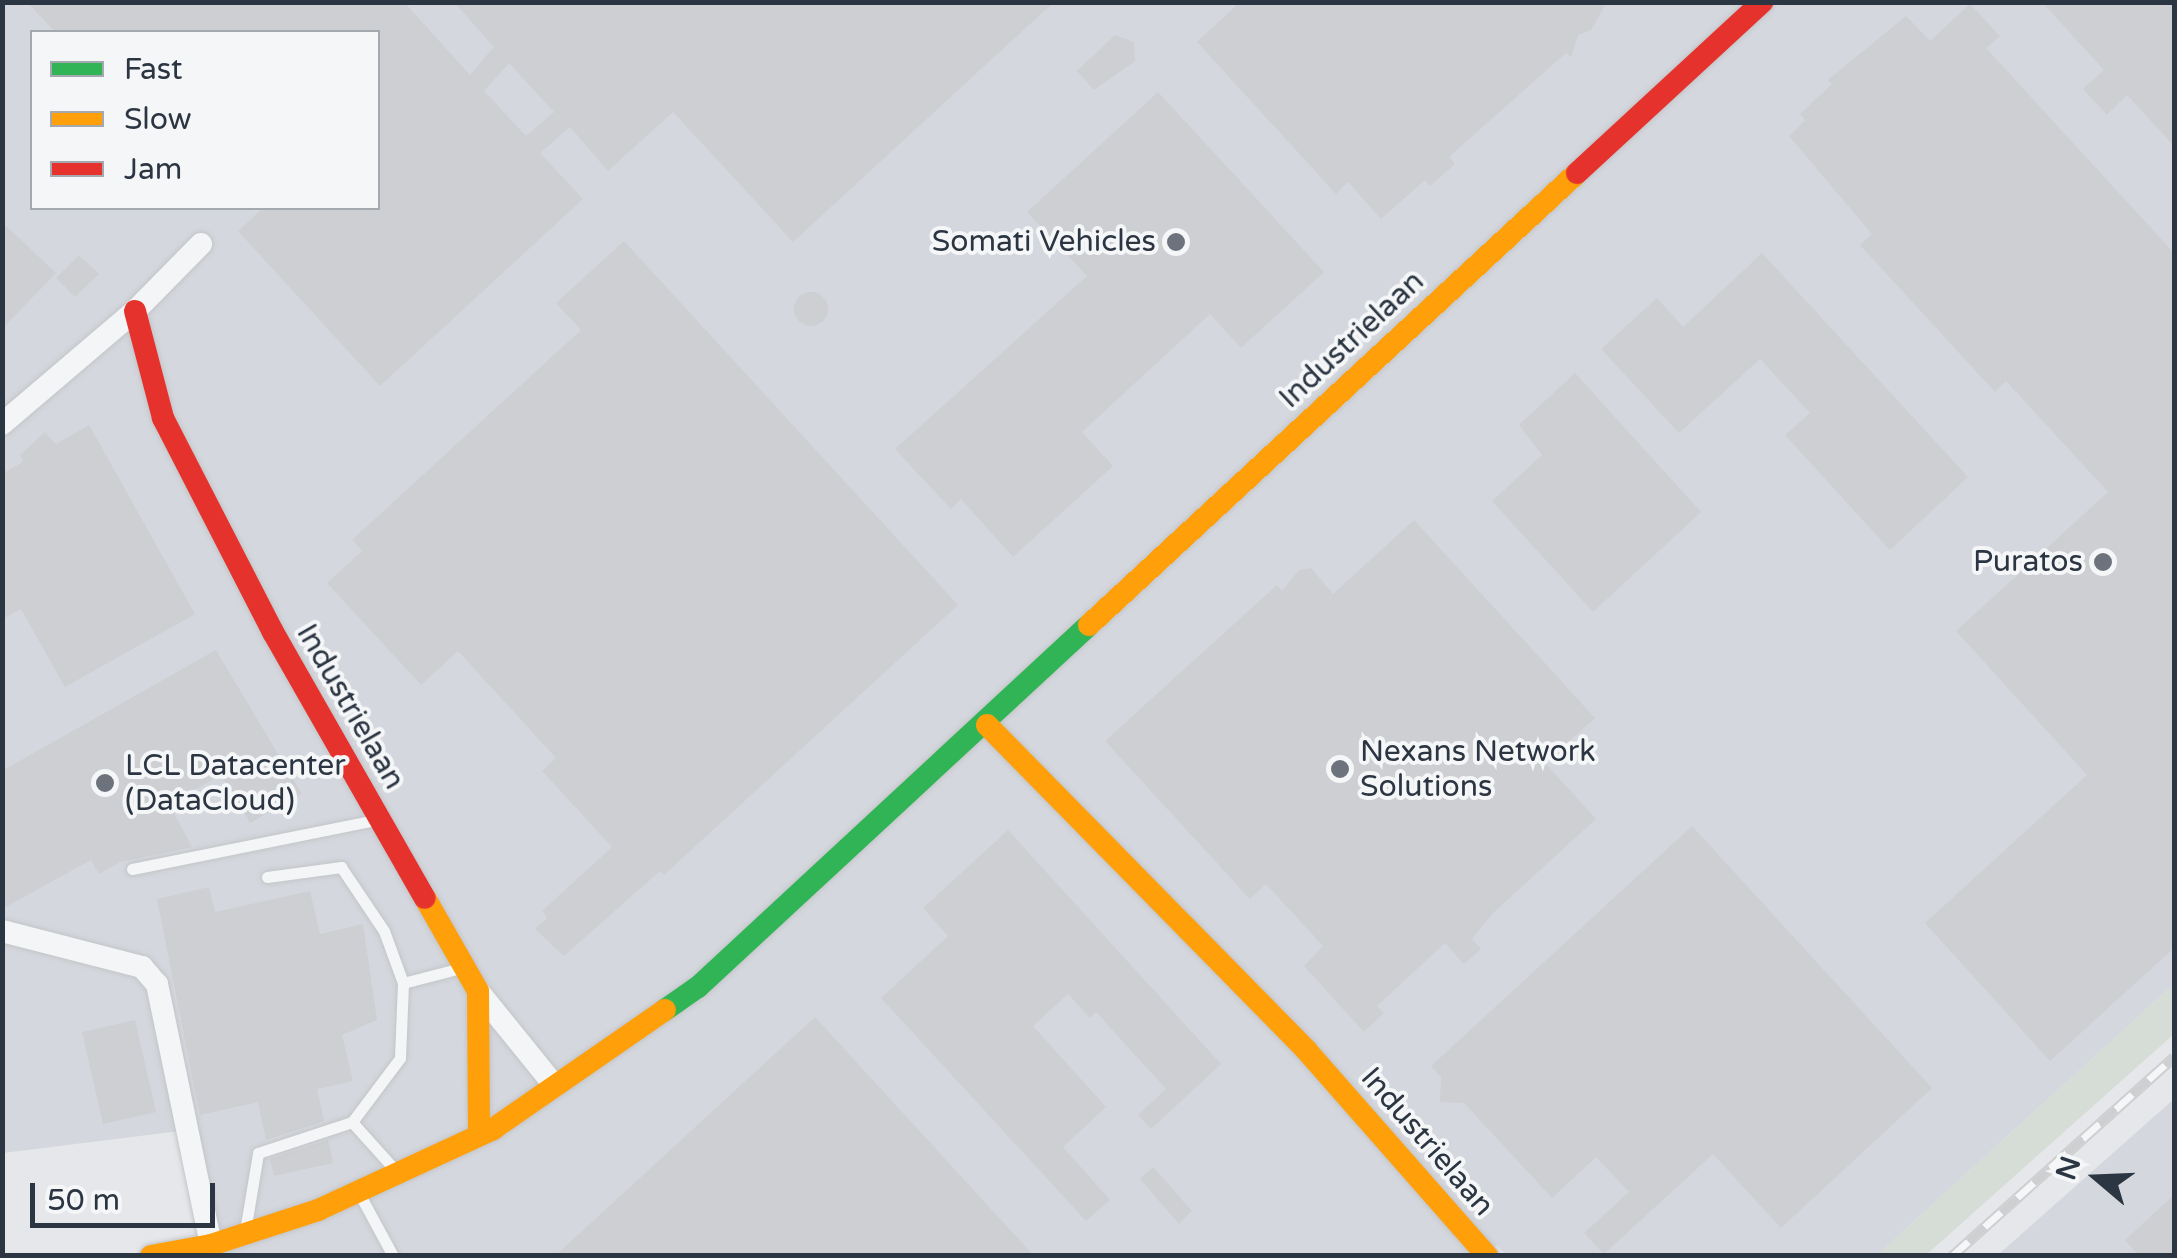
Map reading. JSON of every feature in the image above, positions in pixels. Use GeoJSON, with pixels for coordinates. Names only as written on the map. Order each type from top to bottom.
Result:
{"type":"FeatureCollection","features":[{"type":"Feature","properties":{"kind":"street","name":"Industrielaan"},"geometry":{"type":"LineString","coordinates":[[150,1256],[213,1250],[245,1232],[358,1191],[479,1135],[696,988],[987,725],[1762,2]]}},
{"type":"Feature","properties":{"kind":"street"},"geometry":{"type":"LineString","coordinates":[[2,424],[135,310],[201,244]]}},
{"type":"Feature","properties":{"kind":"street","name":"Industrielaan"},"geometry":{"type":"LineString","coordinates":[[135,310],[164,418],[273,632],[478,991],[479,1135]]}},
{"type":"Feature","properties":{"kind":"street","name":"Industrielaan"},"geometry":{"type":"LineString","coordinates":[[987,725],[1307,1051],[1486,1256]]}},
{"type":"Feature","properties":{"kind":"street"},"geometry":{"type":"LineString","coordinates":[[2,931],[142,967],[157,984],[213,1250]]}},
{"type":"Feature","properties":{"kind":"street"},"geometry":{"type":"LineString","coordinates":[[478,991],[555,1086]]}},
{"type":"Feature","properties":{"kind":"lane"},"geometry":{"type":"LineString","coordinates":[[132,870],[380,819]]}},
{"type":"Feature","properties":{"kind":"lane"},"geometry":{"type":"LineString","coordinates":[[245,1232],[258,1153],[352,1122],[400,1058],[403,983],[384,931],[341,867],[267,877]]}},
{"type":"Feature","properties":{"kind":"lane"},"geometry":{"type":"LineString","coordinates":[[403,983],[465,968]]}},
{"type":"Feature","properties":{"kind":"lane"},"geometry":{"type":"LineString","coordinates":[[352,1122],[398,1173]]}},
{"type":"Feature","properties":{"kind":"lane"},"geometry":{"type":"LineString","coordinates":[[358,1191],[393,1256]]}},
{"type":"Feature","properties":{"kind":"shaded area"},"geometry":{"type":"Polygon","coordinates":[[[2,3],[2174,3],[2174,984],[1877,1255],[1507,1256],[1497,1245],[1483,1256],[217,1255],[188,1130],[3,1153],[2,3]]]}},
{"type":"Feature","properties":{"kind":"shaded area"},"geometry":{"type":"Polygon","coordinates":[[[2174,984],[2174,1034],[1926,1255],[1877,1255],[2174,984]]]}},
{"type":"Feature","properties":{"kind":"shaded area"},"geometry":{"type":"Polygon","coordinates":[[[2174,1099],[2174,1255],[1998,1255],[2174,1099]]]}},
{"type":"Feature","properties":{"kind":"building"},"geometry":{"type":"Polygon","coordinates":[[[27,2],[404,2],[470,75],[494,47],[454,2],[1054,2],[793,242],[673,112],[608,171],[570,127],[540,153],[583,199],[380,386],[238,231],[261,210],[380,210],[380,30],[53,30],[27,2]],[[509,63],[484,91],[526,136],[554,112],[509,63]]]}},
{"type":"Feature","properties":{"kind":"building"},"geometry":{"type":"Polygon","coordinates":[[[1240,2],[1607,2],[1591,30],[1578,35],[1571,57],[1566,53],[1449,157],[1455,164],[1430,186],[1425,180],[1381,219],[1348,182],[1336,194],[1197,42],[1240,2]]]}},
{"type":"Feature","properties":{"kind":"building"},"geometry":{"type":"Polygon","coordinates":[[[2042,2],[2174,2],[2174,146],[2127,95],[2107,115],[2083,89],[2104,70],[2042,2]]]}},
{"type":"Feature","properties":{"kind":"building","name":"Puratos"},"geometry":{"type":"Polygon","coordinates":[[[1970,4],[2000,36],[1986,48],[2174,253],[2174,948],[2050,1061],[1925,923],[2087,775],[1956,631],[2108,492],[2006,381],[1995,392],[1860,245],[1872,234],[1789,136],[1805,120],[1800,114],[1832,84],[1828,80],[1906,16],[1930,41],[1970,4]]]}},
{"type":"Feature","properties":{"kind":"building"},"geometry":{"type":"Polygon","coordinates":[[[1115,35],[1134,42],[1135,61],[1094,90],[1077,71],[1115,35]]]}},
{"type":"Feature","properties":{"kind":"building","name":"Somati Vehicles"},"geometry":{"type":"Polygon","coordinates":[[[1158,92],[1324,272],[1241,348],[1210,314],[1082,432],[1113,466],[1013,557],[961,499],[951,509],[895,449],[1087,276],[1027,212],[1158,92]]]}},
{"type":"Feature","properties":{"kind":"building"},"geometry":{"type":"Polygon","coordinates":[[[2,222],[56,273],[2,329],[2,222]]]}},
{"type":"Feature","properties":{"kind":"building"},"geometry":{"type":"Polygon","coordinates":[[[624,241],[958,605],[664,875],[660,871],[564,956],[535,929],[547,918],[542,911],[612,847],[542,771],[556,758],[458,651],[421,685],[327,583],[362,551],[352,540],[581,330],[556,303],[624,241]]]}},
{"type":"Feature","properties":{"kind":"building"},"geometry":{"type":"Polygon","coordinates":[[[1762,253],[1968,477],[1890,550],[1785,435],[1810,413],[1760,359],[1679,433],[1601,349],[1657,298],[1683,327],[1762,253]]]}},
{"type":"Feature","properties":{"kind":"building"},"geometry":{"type":"Polygon","coordinates":[[[79,255],[99,274],[75,297],[56,278],[79,255]]]}},
{"type":"Feature","properties":{"kind":"building"},"geometry":{"type":"Polygon","coordinates":[[[811,292],[823,297],[828,309],[823,321],[811,326],[799,321],[794,309],[799,297],[811,292]]]}},
{"type":"Feature","properties":{"kind":"building"},"geometry":{"type":"Polygon","coordinates":[[[1575,373],[1701,512],[1593,612],[1492,501],[1542,455],[1519,425],[1575,373]]]}},
{"type":"Feature","properties":{"kind":"building"},"geometry":{"type":"Polygon","coordinates":[[[89,425],[195,614],[65,687],[21,609],[2,619],[2,474],[23,462],[20,455],[45,432],[56,444],[89,425]]]}},
{"type":"Feature","properties":{"kind":"building","name":"Nexans Network Solutions"},"geometry":{"type":"Polygon","coordinates":[[[1414,520],[1595,718],[1545,763],[1596,819],[1493,913],[1472,939],[1481,949],[1464,964],[1445,943],[1377,1006],[1384,1013],[1364,1032],[1304,966],[1323,946],[1266,884],[1250,899],[1105,741],[1277,585],[1282,591],[1299,570],[1311,568],[1333,594],[1414,520]]]}},
{"type":"Feature","properties":{"kind":"building","name":"LCL Datacenter (DataCloud)"},"geometry":{"type":"Polygon","coordinates":[[[216,650],[302,794],[250,823],[221,775],[169,804],[192,847],[120,862],[99,874],[91,860],[2,909],[2,771],[216,650]]]}},
{"type":"Feature","properties":{"kind":"building"},"geometry":{"type":"Polygon","coordinates":[[[1692,826],[1932,1088],[1781,1228],[1713,1154],[1604,1254],[1584,1233],[1629,1192],[1596,1157],[1552,1198],[1464,1103],[1440,1102],[1441,1077],[1431,1066],[1692,826]]]}},
{"type":"Feature","properties":{"kind":"building"},"geometry":{"type":"Polygon","coordinates":[[[1008,830],[1221,1064],[1151,1129],[1138,1115],[1166,1089],[1096,1012],[1090,1018],[1068,994],[1033,1026],[1106,1107],[1063,1147],[1110,1200],[1086,1221],[881,998],[948,936],[923,908],[1008,830]]]}},
{"type":"Feature","properties":{"kind":"building"},"geometry":{"type":"Polygon","coordinates":[[[209,887],[215,912],[310,891],[320,934],[363,924],[377,1020],[342,1035],[353,1081],[317,1089],[324,1121],[266,1140],[258,1102],[200,1115],[157,899],[209,887]]]}},
{"type":"Feature","properties":{"kind":"building"},"geometry":{"type":"Polygon","coordinates":[[[815,1017],[1034,1256],[555,1256],[741,1085],[815,1017]]]}},
{"type":"Feature","properties":{"kind":"building"},"geometry":{"type":"Polygon","coordinates":[[[135,1020],[156,1112],[103,1124],[82,1032],[135,1020]]]}},
{"type":"Feature","properties":{"kind":"building"},"geometry":{"type":"Polygon","coordinates":[[[328,1140],[333,1163],[274,1176],[270,1159],[328,1140]]]}},
{"type":"Feature","properties":{"kind":"building"},"geometry":{"type":"Polygon","coordinates":[[[1153,1167],[1192,1211],[1179,1224],[1140,1179],[1153,1167]]]}},
{"type":"Feature","properties":{"kind":"building"},"geometry":{"type":"Polygon","coordinates":[[[2174,1195],[2174,1256],[2139,1256],[2125,1240],[2174,1195]]]}},
{"type":"Feature","properties":{"kind":"railway"},"geometry":{"type":"LineString","coordinates":[[1952,1256],[2174,1057]]}},
{"type":"Feature","properties":{"kind":"traffic: fast"},"geometry":{"type":"LineString","coordinates":[[665,1010],[697,988],[1089,625]]}},
{"type":"Feature","properties":{"kind":"traffic: slow"},"geometry":{"type":"LineString","coordinates":[[1089,625],[1577,173]]}},
{"type":"Feature","properties":{"kind":"traffic: slow"},"geometry":{"type":"LineString","coordinates":[[987,725],[1307,1051],[1487,1256]]}},
{"type":"Feature","properties":{"kind":"traffic: slow"},"geometry":{"type":"LineString","coordinates":[[425,898],[478,991],[479,1135]]}},
{"type":"Feature","properties":{"kind":"traffic: slow"},"geometry":{"type":"LineString","coordinates":[[151,1256],[211,1245],[318,1210],[493,1129],[665,1010]]}},
{"type":"Feature","properties":{"kind":"traffic: jam"},"geometry":{"type":"LineString","coordinates":[[1577,173],[1762,2]]}},
{"type":"Feature","properties":{"kind":"traffic: jam"},"geometry":{"type":"LineString","coordinates":[[135,311],[163,418],[273,632],[425,898]]}},
{"type":"Feature","properties":{"kind":"place","name":"Somati Vehicles"},"geometry":{"type":"Point","coordinates":[1176,242]}},
{"type":"Feature","properties":{"kind":"place","name":"Puratos"},"geometry":{"type":"Point","coordinates":[2103,562]}},
{"type":"Feature","properties":{"kind":"place","name":"Nexans Network Solutions"},"geometry":{"type":"Point","coordinates":[1340,769]}},
{"type":"Feature","properties":{"kind":"place","name":"LCL Datacenter (DataCloud)"},"geometry":{"type":"Point","coordinates":[105,783]}}]}
